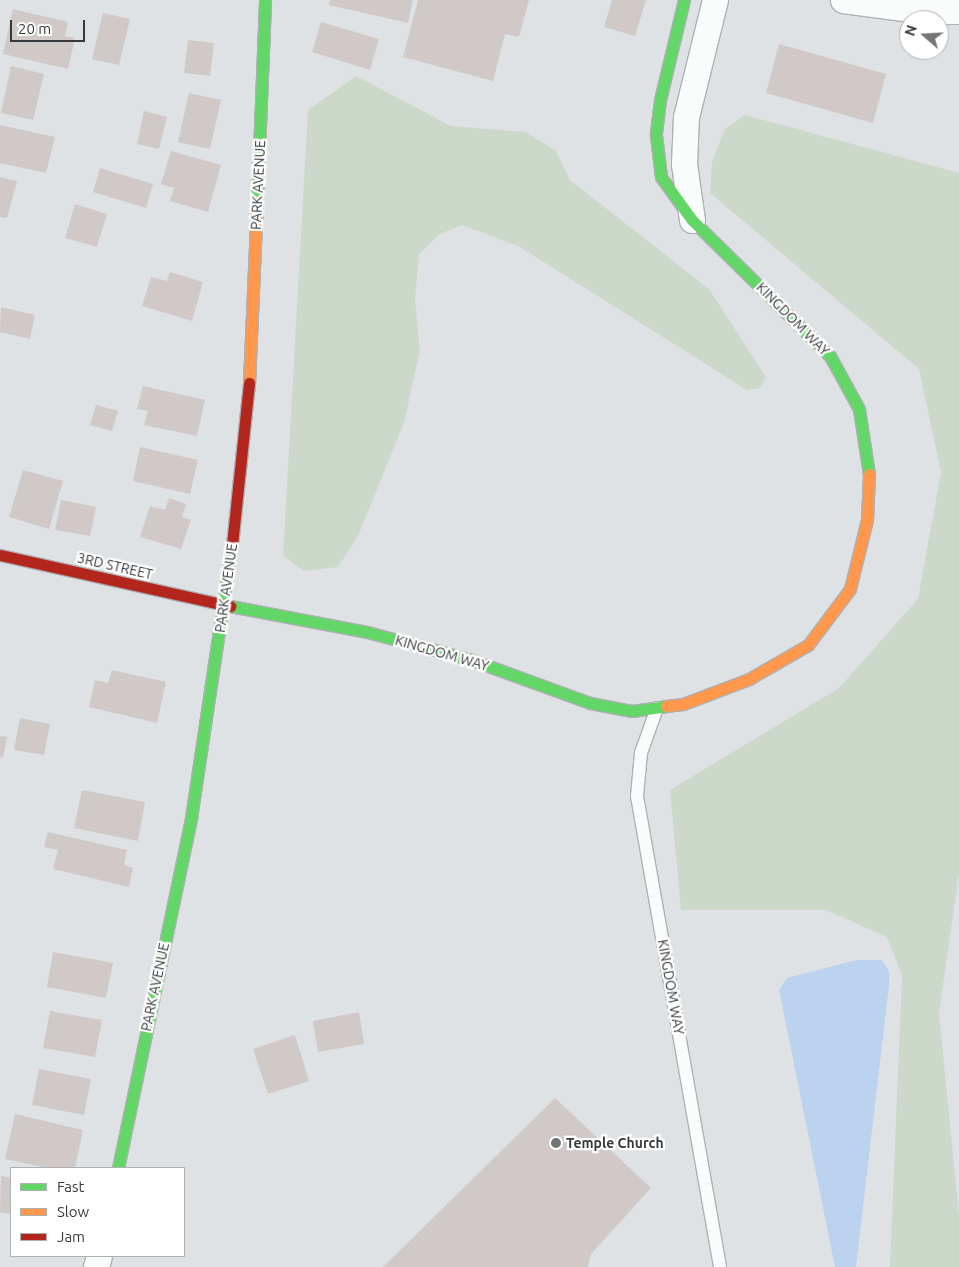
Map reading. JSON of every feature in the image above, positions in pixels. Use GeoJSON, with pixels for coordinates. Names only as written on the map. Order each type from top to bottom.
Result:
{"type":"FeatureCollection","features":[{"type":"Feature","properties":{"kind":"street","name":"PARK AVENUE"},"geometry":{"type":"LineString","coordinates":[[118,1167],[191,818],[224,605],[249,385],[265,0]]}},
{"type":"Feature","properties":{"kind":"street","name":"KINGDOM WAY"},"geometry":{"type":"LineString","coordinates":[[224,605],[377,635],[472,660],[590,703],[632,711],[683,704],[749,679],[808,645],[850,589],[867,520],[870,460],[859,409],[830,356],[692,220],[661,177],[656,135],[660,100],[684,0]]}},
{"type":"Feature","properties":{"kind":"street"},"geometry":{"type":"LineString","coordinates":[[692,220],[684,164],[686,117],[715,0]]}},
{"type":"Feature","properties":{"kind":"street"},"geometry":{"type":"LineString","coordinates":[[844,0],[924,11],[959,11]]}},
{"type":"Feature","properties":{"kind":"street","name":"3RD STREET"},"geometry":{"type":"LineString","coordinates":[[0,555],[224,605]]}},
{"type":"Feature","properties":{"kind":"lane","name":"KINGDOM WAY"},"geometry":{"type":"LineString","coordinates":[[657,708],[641,753],[637,796],[720,1267]]}},
{"type":"Feature","properties":{"kind":"green space"},"geometry":{"type":"Polygon","coordinates":[[[356,76],[451,126],[526,132],[556,151],[570,180],[709,289],[766,377],[760,388],[747,390],[520,247],[462,225],[440,234],[419,254],[415,300],[420,350],[404,423],[358,536],[338,567],[304,571],[283,556],[308,110],[356,76]]]}},
{"type":"Feature","properties":{"kind":"green space"},"geometry":{"type":"Polygon","coordinates":[[[745,115],[959,173],[959,873],[939,1013],[959,1216],[959,1267],[890,1267],[902,975],[887,937],[826,910],[681,910],[670,790],[839,688],[918,599],[941,472],[919,369],[710,193],[712,161],[725,129],[745,115]]]}},
{"type":"Feature","properties":{"kind":"water"},"geometry":{"type":"Polygon","coordinates":[[[856,960],[882,960],[889,971],[889,986],[856,1267],[835,1267],[779,990],[787,978],[856,960]]]}},
{"type":"Feature","properties":{"kind":"building"},"geometry":{"type":"Polygon","coordinates":[[[330,0],[413,0],[408,23],[329,5],[330,0]]]}},
{"type":"Feature","properties":{"kind":"building"},"geometry":{"type":"Polygon","coordinates":[[[418,0],[529,0],[519,37],[505,34],[493,81],[403,57],[418,0]]]}},
{"type":"Feature","properties":{"kind":"building"},"geometry":{"type":"Polygon","coordinates":[[[612,0],[646,0],[635,36],[604,27],[612,0]]]}},
{"type":"Feature","properties":{"kind":"building"},"geometry":{"type":"Polygon","coordinates":[[[13,9],[68,22],[65,36],[75,38],[68,69],[3,54],[13,9]]]}},
{"type":"Feature","properties":{"kind":"building"},"geometry":{"type":"Polygon","coordinates":[[[103,13],[130,19],[119,65],[92,59],[103,13]]]}},
{"type":"Feature","properties":{"kind":"building"},"geometry":{"type":"Polygon","coordinates":[[[321,22],[379,39],[370,70],[312,52],[321,22]]]}},
{"type":"Feature","properties":{"kind":"building"},"geometry":{"type":"Polygon","coordinates":[[[188,40],[214,43],[210,76],[184,73],[188,40]]]}},
{"type":"Feature","properties":{"kind":"building"},"geometry":{"type":"Polygon","coordinates":[[[779,44],[886,74],[873,123],[766,93],[779,44]]]}},
{"type":"Feature","properties":{"kind":"building"},"geometry":{"type":"Polygon","coordinates":[[[11,66],[44,74],[33,120],[1,113],[11,66]]]}},
{"type":"Feature","properties":{"kind":"building"},"geometry":{"type":"Polygon","coordinates":[[[189,93],[221,100],[210,149],[178,142],[189,93]]]}},
{"type":"Feature","properties":{"kind":"building"},"geometry":{"type":"Polygon","coordinates":[[[144,111],[167,117],[159,149],[137,144],[144,111]]]}},
{"type":"Feature","properties":{"kind":"building"},"geometry":{"type":"Polygon","coordinates":[[[0,125],[55,137],[46,173],[0,163],[0,125]]]}},
{"type":"Feature","properties":{"kind":"building"},"geometry":{"type":"Polygon","coordinates":[[[171,151],[221,165],[208,212],[170,201],[174,188],[161,184],[171,151]]]}},
{"type":"Feature","properties":{"kind":"building"},"geometry":{"type":"Polygon","coordinates":[[[100,168],[153,184],[146,208],[93,192],[100,168]]]}},
{"type":"Feature","properties":{"kind":"building"},"geometry":{"type":"Polygon","coordinates":[[[0,177],[17,181],[7,218],[0,217],[0,177]]]}},
{"type":"Feature","properties":{"kind":"building"},"geometry":{"type":"Polygon","coordinates":[[[75,204],[107,214],[97,247],[65,238],[75,204]]]}},
{"type":"Feature","properties":{"kind":"building"},"geometry":{"type":"Polygon","coordinates":[[[170,272],[203,282],[192,321],[142,306],[151,277],[167,281],[170,272]]]}},
{"type":"Feature","properties":{"kind":"building"},"geometry":{"type":"Polygon","coordinates":[[[1,307],[35,315],[30,339],[0,332],[1,307]]]}},
{"type":"Feature","properties":{"kind":"building"},"geometry":{"type":"Polygon","coordinates":[[[143,386],[205,400],[197,436],[144,425],[148,411],[137,409],[143,386]]]}},
{"type":"Feature","properties":{"kind":"building"},"geometry":{"type":"Polygon","coordinates":[[[96,405],[118,411],[112,431],[90,425],[96,405]]]}},
{"type":"Feature","properties":{"kind":"building"},"geometry":{"type":"Polygon","coordinates":[[[140,447],[198,460],[190,494],[133,481],[140,447]]]}},
{"type":"Feature","properties":{"kind":"building"},"geometry":{"type":"Polygon","coordinates":[[[23,470],[63,481],[49,529],[9,517],[23,470]]]}},
{"type":"Feature","properties":{"kind":"building"},"geometry":{"type":"Polygon","coordinates":[[[169,498],[186,504],[182,517],[191,520],[181,549],[140,537],[150,506],[165,510],[169,498]]]}},
{"type":"Feature","properties":{"kind":"building"},"geometry":{"type":"Polygon","coordinates":[[[61,500],[96,507],[90,536],[55,530],[61,500]]]}},
{"type":"Feature","properties":{"kind":"building"},"geometry":{"type":"Polygon","coordinates":[[[112,670],[166,682],[157,723],[89,707],[95,680],[108,683],[112,670]]]}},
{"type":"Feature","properties":{"kind":"building"},"geometry":{"type":"Polygon","coordinates":[[[20,718],[50,724],[44,755],[14,750],[20,718]]]}},
{"type":"Feature","properties":{"kind":"building"},"geometry":{"type":"Polygon","coordinates":[[[0,736],[7,737],[3,758],[0,757],[0,736]]]}},
{"type":"Feature","properties":{"kind":"building"},"geometry":{"type":"Polygon","coordinates":[[[82,790],[145,802],[138,841],[74,828],[82,790]]]}},
{"type":"Feature","properties":{"kind":"building"},"geometry":{"type":"Polygon","coordinates":[[[48,832],[127,850],[124,865],[133,868],[129,887],[53,869],[58,850],[44,847],[48,832]]]}},
{"type":"Feature","properties":{"kind":"building"},"geometry":{"type":"Polygon","coordinates":[[[53,952],[113,963],[106,998],[47,987],[53,952]]]}},
{"type":"Feature","properties":{"kind":"building"},"geometry":{"type":"Polygon","coordinates":[[[50,1011],[102,1020],[95,1057],[43,1048],[50,1011]]]}},
{"type":"Feature","properties":{"kind":"building"},"geometry":{"type":"Polygon","coordinates":[[[359,1012],[364,1044],[318,1052],[313,1021],[359,1012]]]}},
{"type":"Feature","properties":{"kind":"building"},"geometry":{"type":"Polygon","coordinates":[[[295,1035],[309,1081],[268,1094],[253,1049],[295,1035]]]}},
{"type":"Feature","properties":{"kind":"building"},"geometry":{"type":"Polygon","coordinates":[[[39,1069],[91,1079],[84,1115],[32,1105],[39,1069]]]}},
{"type":"Feature","properties":{"kind":"building","name":"Temple Church"},"geometry":{"type":"Polygon","coordinates":[[[555,1098],[651,1188],[591,1254],[588,1267],[383,1267],[555,1098]]]}},
{"type":"Feature","properties":{"kind":"building"},"geometry":{"type":"Polygon","coordinates":[[[15,1114],[83,1130],[75,1167],[43,1167],[5,1159],[15,1114]]]}},
{"type":"Feature","properties":{"kind":"building"},"geometry":{"type":"Polygon","coordinates":[[[1,1176],[10,1178],[10,1214],[0,1212],[1,1176]]]}},
{"type":"Feature","properties":{"kind":"traffic: fast"},"geometry":{"type":"LineString","coordinates":[[257,201],[265,0]]}},
{"type":"Feature","properties":{"kind":"traffic: fast"},"geometry":{"type":"LineString","coordinates":[[684,0],[660,100],[656,135],[661,177],[692,220],[830,356],[859,409],[869,474]]}},
{"type":"Feature","properties":{"kind":"traffic: fast"},"geometry":{"type":"LineString","coordinates":[[118,1167],[191,818],[232,545]]}},
{"type":"Feature","properties":{"kind":"traffic: fast"},"geometry":{"type":"LineString","coordinates":[[230,606],[367,632],[472,660],[590,703],[632,711],[666,706]]}},
{"type":"Feature","properties":{"kind":"traffic: slow"},"geometry":{"type":"LineString","coordinates":[[249,383],[257,201]]}},
{"type":"Feature","properties":{"kind":"traffic: slow"},"geometry":{"type":"LineString","coordinates":[[666,706],[683,704],[749,679],[808,645],[850,589],[867,520],[869,474]]}},
{"type":"Feature","properties":{"kind":"traffic: jam"},"geometry":{"type":"LineString","coordinates":[[232,545],[249,383]]}},
{"type":"Feature","properties":{"kind":"traffic: jam"},"geometry":{"type":"LineString","coordinates":[[0,555],[230,606]]}},
{"type":"Feature","properties":{"kind":"place","name":"Temple Church"},"geometry":{"type":"Point","coordinates":[556,1143]}}]}
